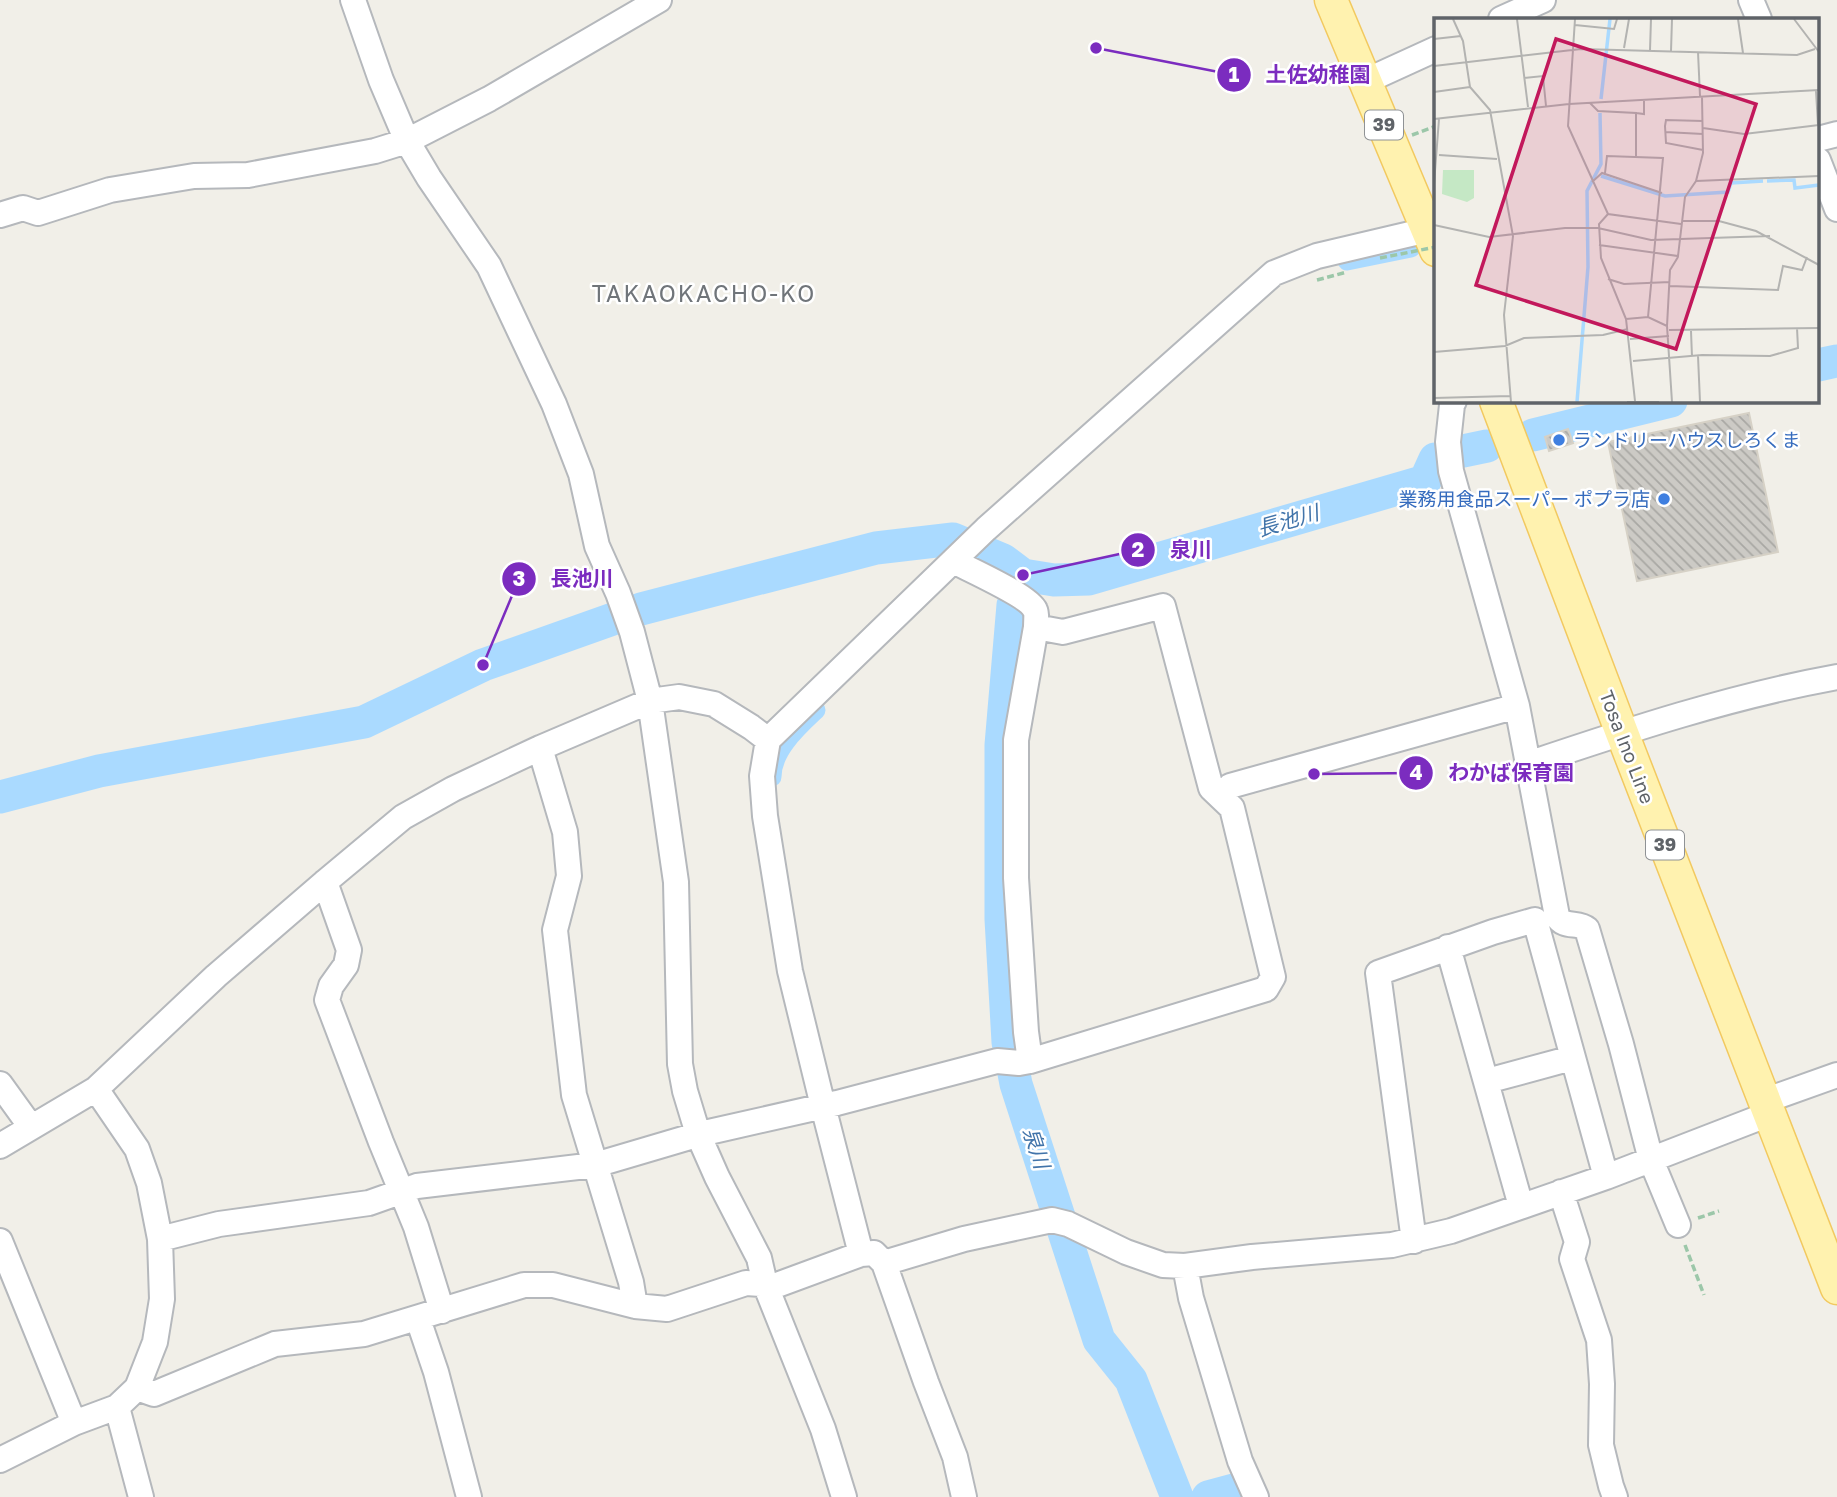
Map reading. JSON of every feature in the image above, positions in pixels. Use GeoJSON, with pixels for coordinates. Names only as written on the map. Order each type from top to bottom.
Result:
{"type":"FeatureCollection","features":[{"type":"Feature","properties":{"kind":"main road","name":"39"},"geometry":{"type":"LineString","coordinates":[[1332,0],[1434,239]]}},
{"type":"Feature","properties":{"kind":"main road","name":"Tosa Ino Line"},"geometry":{"type":"LineString","coordinates":[[1496,402],[1837,1288]]}},
{"type":"Feature","properties":{"kind":"street"},"geometry":{"type":"LineString","coordinates":[[353,0],[381,80],[407,141],[489,266],[548,391],[581,474],[597,546],[632,632],[650,701],[676,882],[680,1064],[685,1091],[698,1134],[758,1258],[765,1284],[824,1429],[844,1497]]}},
{"type":"Feature","properties":{"kind":"street"},"geometry":{"type":"LineString","coordinates":[[0,215],[23,208],[38,212],[110,190],[194,176],[248,175],[375,151],[407,141],[489,100],[659,0]]}},
{"type":"Feature","properties":{"kind":"street"},"geometry":{"type":"LineString","coordinates":[[1503,18],[1543,0]]}},
{"type":"Feature","properties":{"kind":"street"},"geometry":{"type":"LineString","coordinates":[[1751,0],[1759,18]]}},
{"type":"Feature","properties":{"kind":"street"},"geometry":{"type":"LineString","coordinates":[[1366,81],[1434,50]]}},
{"type":"Feature","properties":{"kind":"street"},"geometry":{"type":"LineString","coordinates":[[1820,138],[1837,134]]}},
{"type":"Feature","properties":{"kind":"street"},"geometry":{"type":"LineString","coordinates":[[1820,165],[1837,209]]}},
{"type":"Feature","properties":{"kind":"street"},"geometry":{"type":"LineString","coordinates":[[964,1497],[955,1457],[926,1382],[871,1256],[790,971],[765,816],[762,776],[768,740],[986,529],[1274,273],[1317,256],[1434,239]]}},
{"type":"Feature","properties":{"kind":"street"},"geometry":{"type":"LineString","coordinates":[[1454,402],[1448,442],[1451,471],[1517,706],[1528,765],[1546,918],[1573,1058],[1606,1177]]}},
{"type":"Feature","properties":{"kind":"street"},"geometry":{"type":"LineString","coordinates":[[956,557],[1027,601],[1035,609],[1036,627],[1016,740],[1016,878],[1025,1019],[1017,1062]]}},
{"type":"Feature","properties":{"kind":"street"},"geometry":{"type":"LineString","coordinates":[[160,1239],[219,1224],[369,1203],[417,1186],[595,1165],[698,1134],[829,1105],[997,1061],[1017,1062],[1266,989],[1273,977],[1232,808],[1211,788],[1163,606],[1063,632],[1036,627]]}},
{"type":"Feature","properties":{"kind":"street"},"geometry":{"type":"LineString","coordinates":[[1528,765],[1622,733],[1785,686],[1837,677]]}},
{"type":"Feature","properties":{"kind":"street"},"geometry":{"type":"LineString","coordinates":[[0,1146],[96,1089],[216,976],[403,817],[453,789],[650,701],[679,697],[714,704],[768,740]]}},
{"type":"Feature","properties":{"kind":"street"},"geometry":{"type":"LineString","coordinates":[[1222,798],[1230,786],[1517,706]]}},
{"type":"Feature","properties":{"kind":"street"},"geometry":{"type":"LineString","coordinates":[[540,748],[565,832],[569,876],[555,930],[574,1095],[631,1282],[635,1306]]}},
{"type":"Feature","properties":{"kind":"street"},"geometry":{"type":"LineString","coordinates":[[326,882],[349,950],[346,965],[331,986],[327,1000],[416,1227],[442,1311]]}},
{"type":"Feature","properties":{"kind":"street"},"geometry":{"type":"LineString","coordinates":[[1414,1241],[1378,973],[1448,947],[1546,918],[1565,924],[1581,925],[1587,929],[1651,1160],[1678,1225]]}},
{"type":"Feature","properties":{"kind":"street"},"geometry":{"type":"LineString","coordinates":[[1448,947],[1521,1206]]}},
{"type":"Feature","properties":{"kind":"street"},"geometry":{"type":"LineString","coordinates":[[1487,1082],[1573,1058]]}},
{"type":"Feature","properties":{"kind":"street"},"geometry":{"type":"LineString","coordinates":[[138,1388],[154,1394],[275,1344],[365,1334],[524,1285],[553,1285],[635,1306],[667,1309],[746,1283],[777,1285],[871,1256],[1060,1222],[1126,1252],[1163,1265],[1185,1266],[1414,1241],[1451,1231],[1651,1160],[1837,1075]]}},
{"type":"Feature","properties":{"kind":"street"},"geometry":{"type":"LineString","coordinates":[[0,1084],[31,1126]]}},
{"type":"Feature","properties":{"kind":"street"},"geometry":{"type":"LineString","coordinates":[[0,1460],[74,1423],[117,1407],[138,1388],[155,1342],[162,1299],[160,1239],[149,1184],[137,1149],[96,1089]]}},
{"type":"Feature","properties":{"kind":"street"},"geometry":{"type":"LineString","coordinates":[[1561,1192],[1577,1242],[1572,1259],[1599,1340],[1602,1384],[1601,1445],[1615,1497]]}},
{"type":"Feature","properties":{"kind":"street"},"geometry":{"type":"LineString","coordinates":[[0,1241],[74,1423]]}},
{"type":"Feature","properties":{"kind":"street"},"geometry":{"type":"LineString","coordinates":[[1185,1266],[1191,1298],[1240,1461],[1256,1497]]}},
{"type":"Feature","properties":{"kind":"street"},"geometry":{"type":"LineString","coordinates":[[418,1319],[436,1372],[469,1497]]}},
{"type":"Feature","properties":{"kind":"street"},"geometry":{"type":"LineString","coordinates":[[117,1407],[141,1497]]}},
{"type":"Feature","properties":{"kind":"path"},"geometry":{"type":"LineString","coordinates":[[1373,261],[1434,239]]}},
{"type":"Feature","properties":{"kind":"path"},"geometry":{"type":"LineString","coordinates":[[1310,282],[1355,269]]}},
{"type":"Feature","properties":{"kind":"path"},"geometry":{"type":"LineString","coordinates":[[1678,1225],[1704,1295]]}},
{"type":"Feature","properties":{"kind":"building"},"geometry":{"type":"Polygon","coordinates":[[[1749,413],[1778,552],[1637,581],[1608,442],[1749,413]]]}},
{"type":"Feature","properties":{"kind":"building"},"geometry":{"type":"Polygon","coordinates":[[[1568,429],[1573,443],[1549,451],[1545,437],[1568,429]]]}},
{"type":"Feature","properties":{"kind":"waterway"},"geometry":{"type":"LineString","coordinates":[[1347,261],[1411,248]]}},
{"type":"Feature","properties":{"kind":"waterway","name":"長池川"},"geometry":{"type":"LineString","coordinates":[[1820,365],[1837,361]]}},
{"type":"Feature","properties":{"kind":"waterway","name":"長池川"},"geometry":{"type":"LineString","coordinates":[[1533,435],[1667,402]]}},
{"type":"Feature","properties":{"kind":"waterway","name":"長池川"},"geometry":{"type":"LineString","coordinates":[[1463,451],[1487,446]]}},
{"type":"Feature","properties":{"kind":"waterway","name":"長池川"},"geometry":{"type":"LineString","coordinates":[[0,797],[99,771],[364,722],[483,665],[641,609],[876,548],[953,539],[1003,560],[1023,575],[1054,580],[1089,579],[1425,481],[1435,459]]}},
{"type":"Feature","properties":{"kind":"waterway","name":"泉川"},"geometry":{"type":"LineString","coordinates":[[1013,605],[1001,745],[1001,919],[1008,1042],[1016,1084],[1099,1340],[1131,1380],[1177,1497]]}},
{"type":"Feature","properties":{"kind":"waterway"},"geometry":{"type":"LineString","coordinates":[[772,777],[781,748],[816,710]]}},
{"type":"Feature","properties":{"kind":"waterway","name":"泉川"},"geometry":{"type":"LineString","coordinates":[[1208,1497],[1234,1490],[1243,1497]]}},
{"type":"Feature","properties":{"kind":"place","name":"土佐幼稚園"},"geometry":{"type":"Point","coordinates":[1096,48]}},
{"type":"Feature","properties":{"kind":"place","name":"ランドリーハウスしろくま"},"geometry":{"type":"Point","coordinates":[1559,440]}},
{"type":"Feature","properties":{"kind":"place","name":"業務用食品スーパー ポプラ店"},"geometry":{"type":"Point","coordinates":[1664,499]}},
{"type":"Feature","properties":{"kind":"place","name":"泉川"},"geometry":{"type":"Point","coordinates":[1023,575]}},
{"type":"Feature","properties":{"kind":"place","name":"長池川"},"geometry":{"type":"Point","coordinates":[483,665]}},
{"type":"Feature","properties":{"kind":"place","name":"わかば保育園"},"geometry":{"type":"Point","coordinates":[1314,774]}},
{"type":"Feature","properties":{"kind":"district","name":"TAKAOKACHO-KO"},"geometry":{"type":"Point","coordinates":[704,294]}}]}
